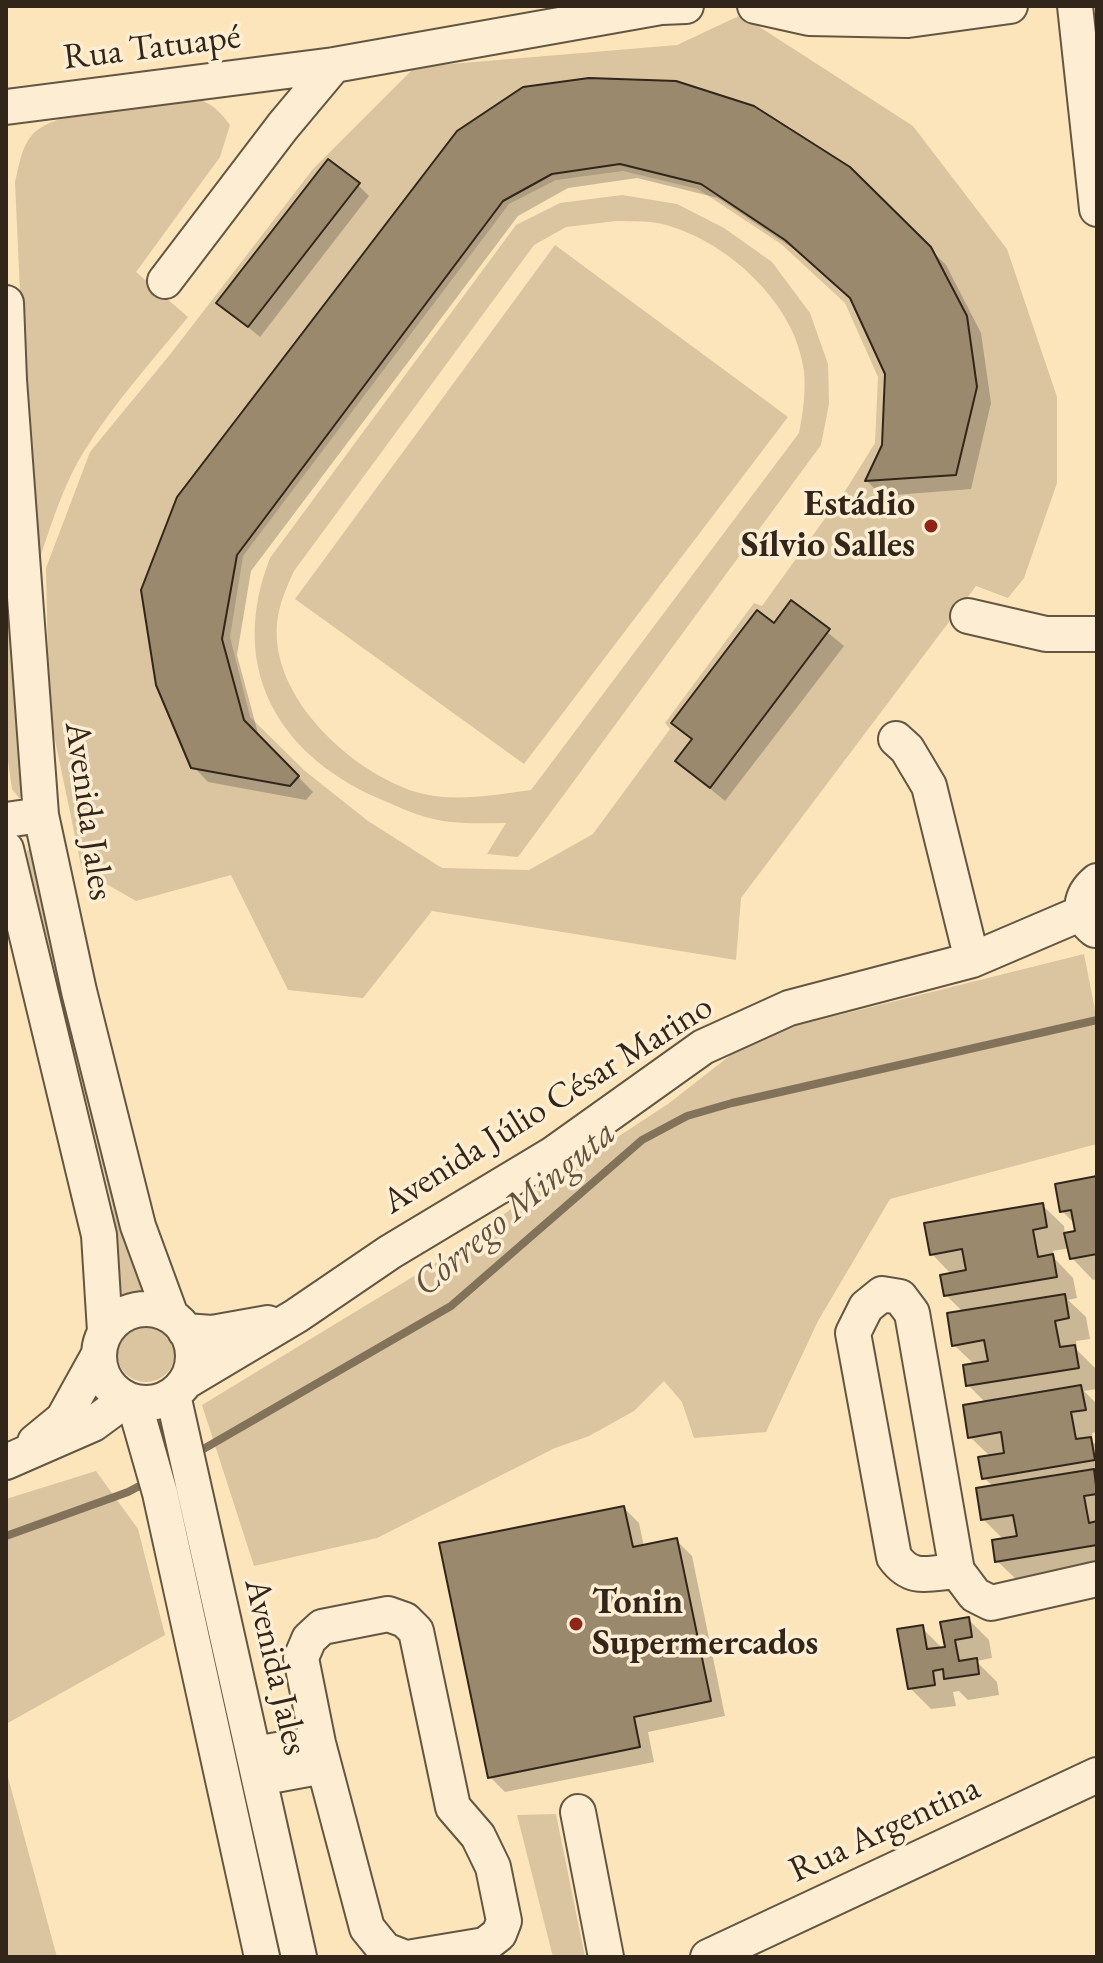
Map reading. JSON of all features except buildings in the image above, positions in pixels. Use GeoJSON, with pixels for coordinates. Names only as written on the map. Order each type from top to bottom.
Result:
{"type":"FeatureCollection","features":[{"type":"Feature","properties":{"kind":"street","name":"Rua Tatuapé"},"geometry":{"type":"LineString","coordinates":[[6,107],[334,65],[544,17],[686,6]]}},
{"type":"Feature","properties":{"kind":"street"},"geometry":{"type":"LineString","coordinates":[[755,6],[809,18],[908,20],[1010,6]]}},
{"type":"Feature","properties":{"kind":"street"},"geometry":{"type":"LineString","coordinates":[[1075,6],[1097,209]]}},
{"type":"Feature","properties":{"kind":"street"},"geometry":{"type":"LineString","coordinates":[[165,281],[283,126],[334,65]]}},
{"type":"Feature","properties":{"kind":"street","name":"Avenida Jales"},"geometry":{"type":"LineString","coordinates":[[6,303],[7,381],[41,815],[79,991],[138,1226],[178,1324]]}},
{"type":"Feature","properties":{"kind":"street"},"geometry":{"type":"LineString","coordinates":[[968,616],[1046,634],[1097,634]]}},
{"type":"Feature","properties":{"kind":"street"},"geometry":{"type":"LineString","coordinates":[[896,739],[907,749],[929,786],[972,960]]}},
{"type":"Feature","properties":{"kind":"street"},"geometry":{"type":"LineString","coordinates":[[6,820],[41,815]]}},
{"type":"Feature","properties":{"kind":"street"},"geometry":{"type":"LineString","coordinates":[[6,849],[99,1235],[102,1344],[103,1377],[117,1394],[130,1401],[148,1404],[180,1388],[193,1355],[178,1324],[143,1309],[128,1312],[115,1320],[102,1344],[63,1419],[11,1459]]}},
{"type":"Feature","properties":{"kind":"street"},"geometry":{"type":"LineString","coordinates":[[1090,922],[1082,900],[1087,889],[1097,881]]}},
{"type":"Feature","properties":{"kind":"street","name":"Avenida Júlio César Marino"},"geometry":{"type":"LineString","coordinates":[[180,1388],[296,1316],[390,1252],[553,1154],[703,1047],[789,1008],[972,960],[1090,922]]}},
{"type":"Feature","properties":{"kind":"street"},"geometry":{"type":"LineString","coordinates":[[957,1571],[916,1575],[904,1571],[894,1557],[853,1333],[866,1307],[882,1294],[900,1297],[912,1313],[957,1571],[975,1595],[991,1603],[1097,1579]]}},
{"type":"Feature","properties":{"kind":"street","name":"Avenida Júlio César Marino"},"geometry":{"type":"LineString","coordinates":[[178,1324],[212,1333],[249,1328],[296,1316]]}},
{"type":"Feature","properties":{"kind":"street","name":"Avenida Jales"},"geometry":{"type":"LineString","coordinates":[[180,1388],[189,1466],[299,1957]]}},
{"type":"Feature","properties":{"kind":"street"},"geometry":{"type":"LineString","coordinates":[[11,1459],[93,1424],[130,1401]]}},
{"type":"Feature","properties":{"kind":"street","name":"Avenida Jales"},"geometry":{"type":"LineString","coordinates":[[130,1401],[157,1481],[262,1957]]}},
{"type":"Feature","properties":{"kind":"street"},"geometry":{"type":"LineString","coordinates":[[403,1957],[385,1950],[367,1928],[321,1754],[301,1658],[309,1639],[322,1627],[388,1614],[405,1620],[416,1631],[453,1807],[478,1836],[493,1867],[504,1921],[499,1934],[485,1945],[413,1957]]}},
{"type":"Feature","properties":{"kind":"street"},"geometry":{"type":"LineString","coordinates":[[256,1766],[321,1754]]}},
{"type":"Feature","properties":{"kind":"street","name":"Rua Argentina"},"geometry":{"type":"LineString","coordinates":[[708,1957],[1097,1775]]}},
{"type":"Feature","properties":{"kind":"street"},"geometry":{"type":"LineString","coordinates":[[578,1812],[606,1957]]}},
{"type":"Feature","properties":{"kind":"shaded area","name":"Estádio Sílvio Salles"},"geometry":{"type":"Polygon","coordinates":[[[741,15],[913,126],[1007,249],[1057,397],[1057,483],[1024,578],[1008,598],[976,586],[741,898],[736,960],[432,911],[363,998],[288,990],[231,875],[136,901],[82,870],[49,711],[46,568],[90,452],[172,352],[313,169],[415,67],[677,45],[741,15]],[[523,87],[457,131],[177,497],[141,590],[290,786],[299,775],[244,720],[222,639],[237,555],[503,201],[552,174],[620,164],[701,184],[785,240],[850,298],[885,374],[882,445],[866,481],[957,475],[977,387],[967,316],[931,247],[850,167],[523,87]],[[328,159],[217,303],[247,327],[359,183],[328,159]],[[623,171],[556,180],[509,204],[243,556],[230,637],[250,717],[305,771],[368,821],[442,868],[529,870],[593,834],[670,729],[665,723],[754,603],[762,606],[847,488],[875,443],[878,377],[845,303],[781,244],[698,189],[623,171]],[[791,600],[774,623],[757,610],[671,722],[692,739],[675,761],[710,787],[830,630],[791,600]]]}},
{"type":"Feature","properties":{"kind":"shaded area"},"geometry":{"type":"Polygon","coordinates":[[[189,98],[212,106],[230,125],[220,157],[136,272],[188,317],[120,400],[83,453],[61,498],[33,578],[15,182],[21,157],[32,135],[61,119],[106,108],[189,98]]]}},
{"type":"Feature","properties":{"kind":"shaded area"},"geometry":{"type":"Polygon","coordinates":[[[622,195],[677,204],[724,228],[772,262],[810,313],[828,364],[829,404],[821,445],[518,857],[487,854],[506,823],[451,822],[418,815],[349,784],[317,761],[291,735],[272,706],[259,673],[255,637],[258,599],[270,558],[516,225],[560,203],[622,195]],[[616,221],[566,227],[534,245],[294,571],[283,597],[277,623],[278,651],[286,678],[301,703],[341,749],[391,782],[416,792],[458,798],[531,790],[799,433],[805,387],[798,346],[788,322],[755,279],[735,261],[689,233],[660,223],[616,221]]]}},
{"type":"Feature","properties":{"kind":"shaded area"},"geometry":{"type":"Polygon","coordinates":[[[555,245],[788,417],[524,764],[295,599],[555,245]]]}},
{"type":"Feature","properties":{"kind":"shaded area"},"geometry":{"type":"Polygon","coordinates":[[[6,517],[17,737],[27,792],[25,797],[19,798],[12,789],[6,747],[6,517]]]}},
{"type":"Feature","properties":{"kind":"shaded area"},"geometry":{"type":"Polygon","coordinates":[[[32,846],[149,1296],[114,1302],[113,1209],[28,860],[27,851],[32,846]]]}},
{"type":"Feature","properties":{"kind":"shaded area"},"geometry":{"type":"Polygon","coordinates":[[[1084,954],[1097,1020],[1097,1144],[890,1199],[818,1321],[766,1432],[694,1438],[682,1402],[664,1381],[634,1411],[589,1436],[555,1448],[377,1538],[254,1566],[202,1405],[457,1250],[532,1193],[668,1104],[755,1036],[1084,954]]]}},
{"type":"Feature","properties":{"kind":"shaded area"},"geometry":{"type":"Polygon","coordinates":[[[146,1324],[167,1332],[175,1353],[167,1374],[146,1382],[125,1374],[117,1353],[125,1332],[146,1324]]]}},
{"type":"Feature","properties":{"kind":"shaded area"},"geometry":{"type":"Polygon","coordinates":[[[96,1471],[138,1529],[165,1635],[6,1724],[6,1499],[96,1471]]]}},
{"type":"Feature","properties":{"kind":"shaded area"},"geometry":{"type":"Polygon","coordinates":[[[6,1770],[57,1957],[6,1957],[6,1770]]]}},
{"type":"Feature","properties":{"kind":"shaded area"},"geometry":{"type":"Polygon","coordinates":[[[556,1814],[585,1957],[553,1957],[517,1815],[556,1814]]]}},
{"type":"Feature","properties":{"kind":"waterway","name":"Córrego Minguta"},"geometry":{"type":"LineString","coordinates":[[193,1455],[451,1306],[642,1140],[687,1116],[1097,1020]]}},
{"type":"Feature","properties":{"kind":"waterway","name":"Córrego Minguta"},"geometry":{"type":"LineString","coordinates":[[6,1536],[128,1492],[147,1482]]}},
{"type":"Feature","properties":{"kind":"place","name":"Estádio Sílvio Salles"},"geometry":{"type":"Point","coordinates":[931,526]}},
{"type":"Feature","properties":{"kind":"place","name":"Tonin Supermercados"},"geometry":{"type":"Point","coordinates":[576,1624]}}]}
